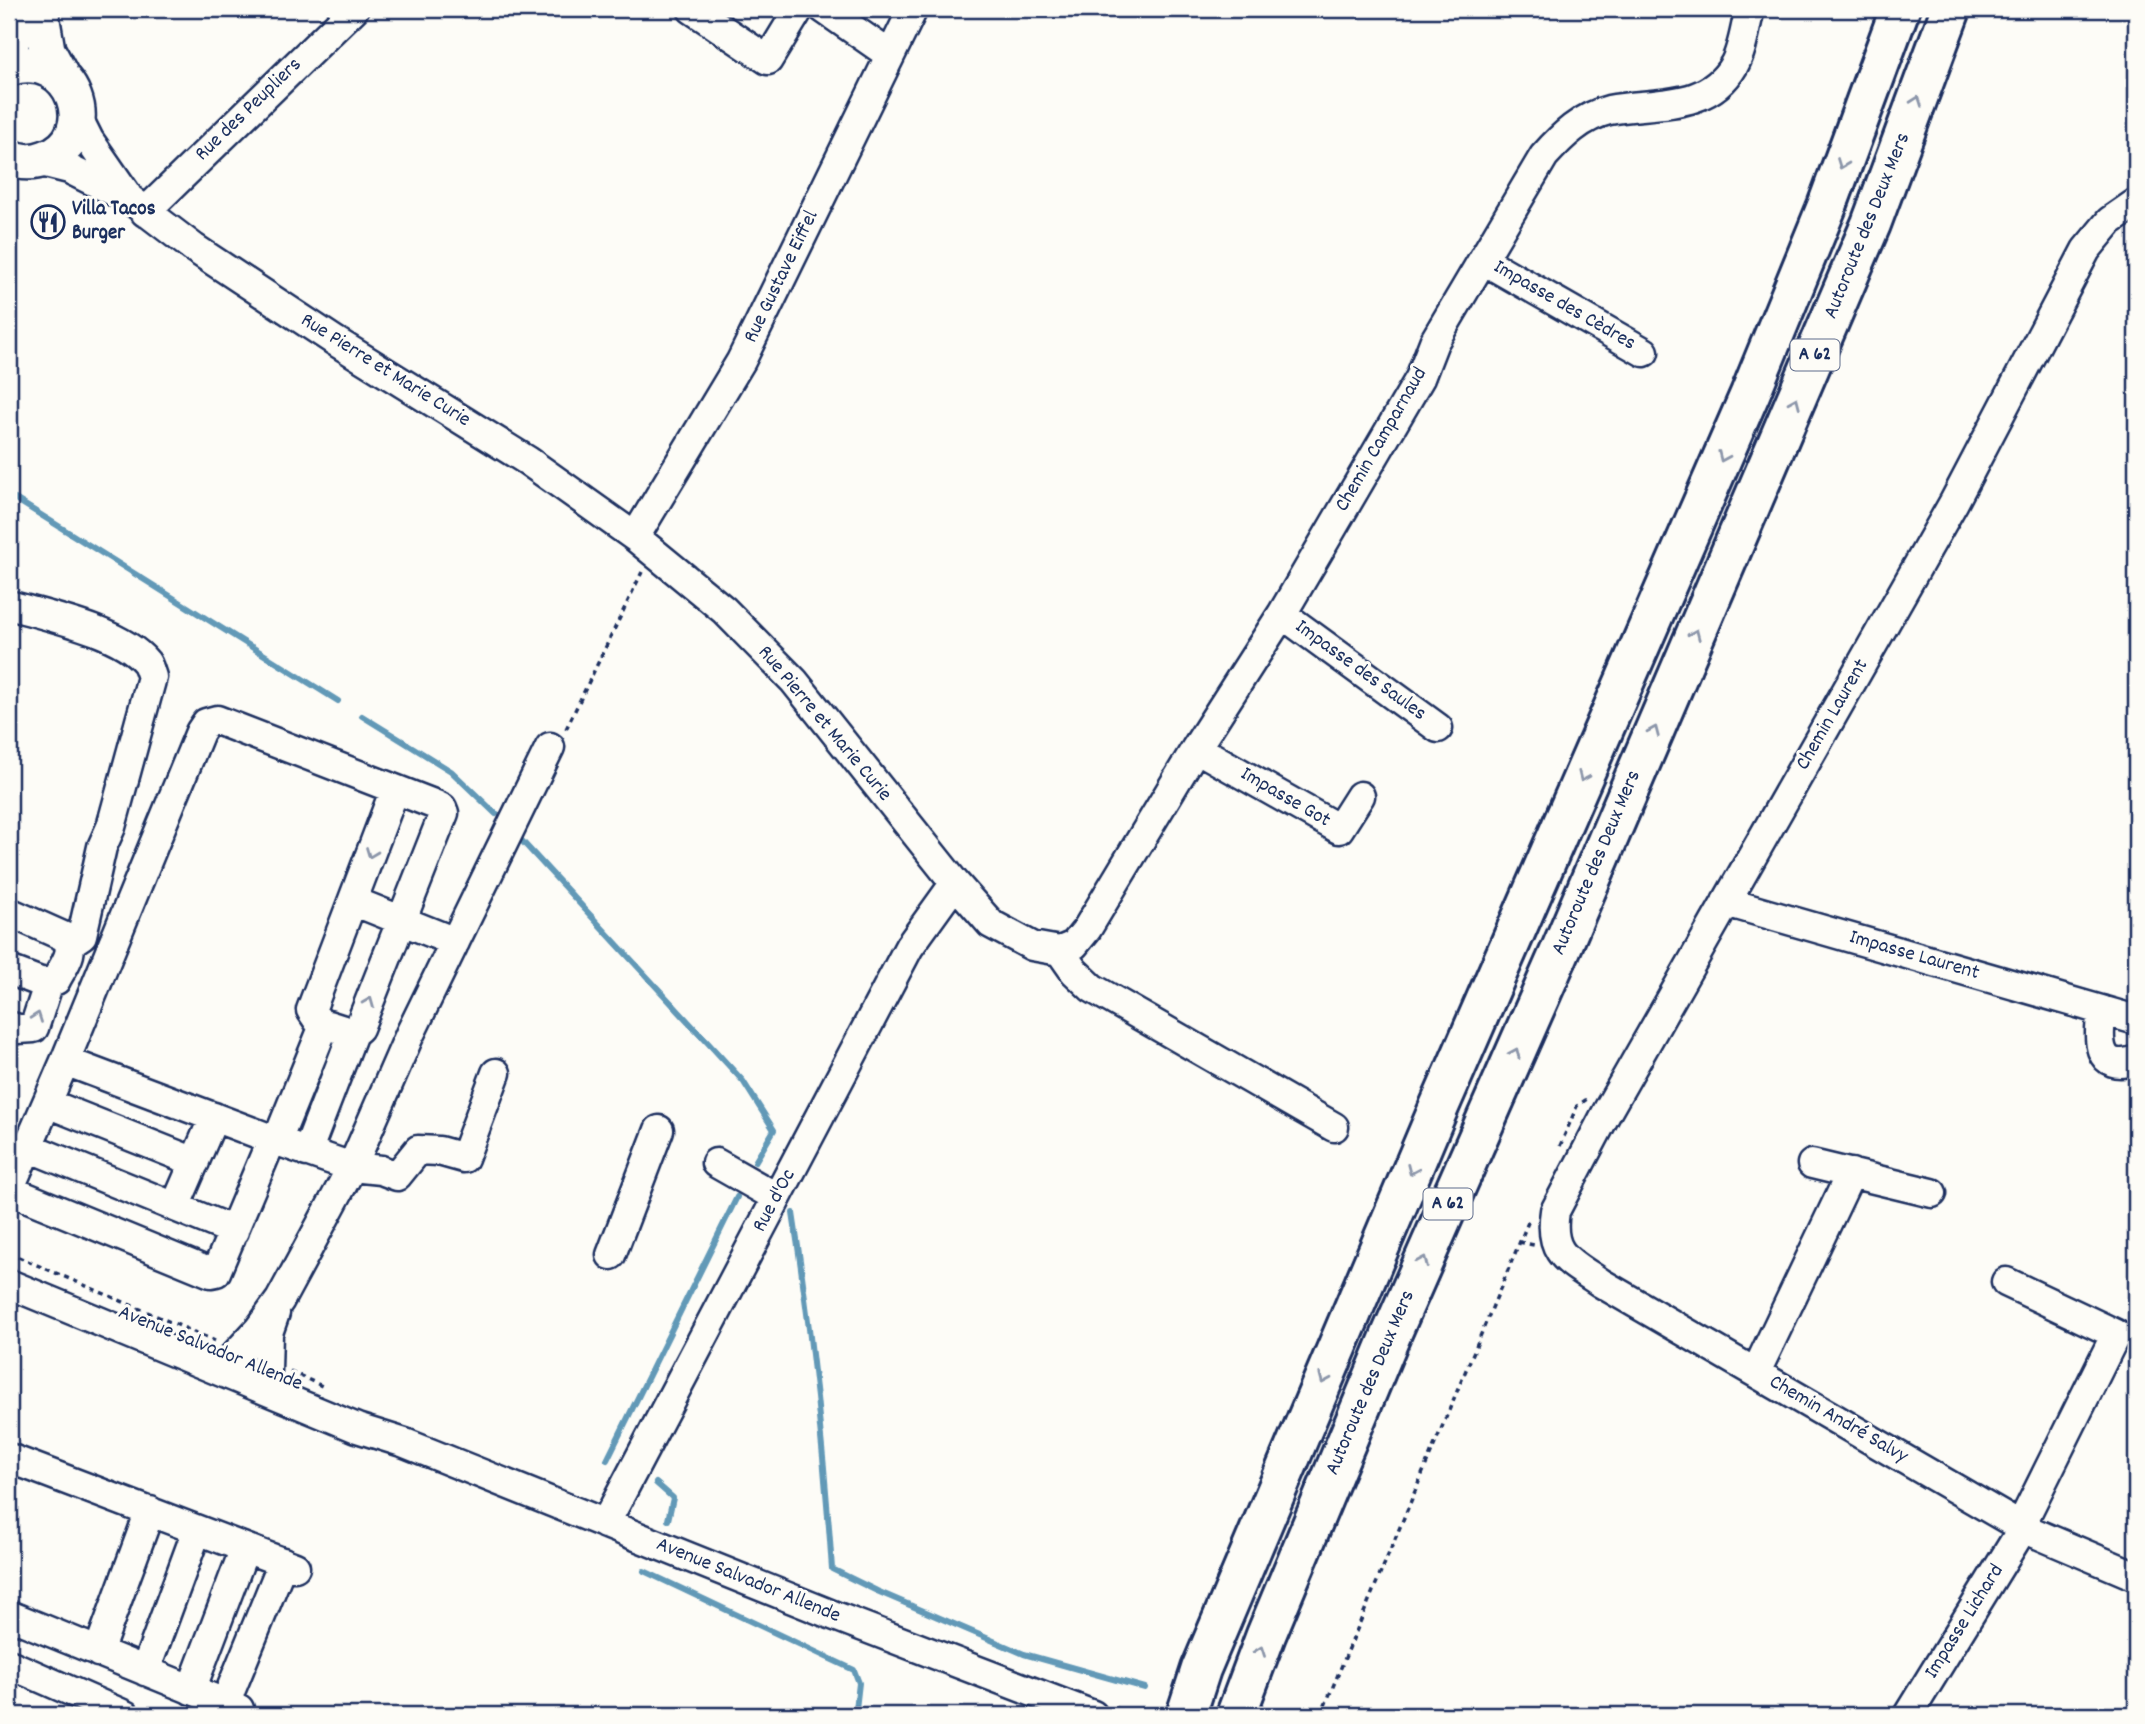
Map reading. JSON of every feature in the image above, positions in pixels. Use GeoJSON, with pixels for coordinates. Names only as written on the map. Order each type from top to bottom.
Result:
{"type":"FeatureCollection","features":[{"type":"Feature","properties":{"kind":"highway","name":"Autoroute des Deux Mers"},"geometry":{"type":"LineString","coordinates":[[1186,1715],[1201,1668],[1439,1107],[1750,394],[1827,206],[1900,9]]}},
{"type":"Feature","properties":{"kind":"highway","name":"Autoroute des Deux Mers"},"geometry":{"type":"LineString","coordinates":[[1236,1715],[1266,1635],[1391,1335],[1561,949],[1871,224],[1951,9]]}},
{"type":"Feature","properties":{"kind":"highway"},"geometry":{"type":"LineString","coordinates":[[1179,1715],[1201,1668]]}},
{"type":"Feature","properties":{"kind":"main road"},"geometry":{"type":"LineString","coordinates":[[9,52],[18,9]]}},
{"type":"Feature","properties":{"kind":"main road"},"geometry":{"type":"LineString","coordinates":[[21,166],[52,156],[65,146],[74,132],[77,116],[76,102],[70,88],[47,50],[40,9]]}},
{"type":"Feature","properties":{"kind":"main road"},"geometry":{"type":"LineString","coordinates":[[9,68],[35,64],[49,68],[61,76]]}},
{"type":"Feature","properties":{"kind":"street","name":"Rue des Peupliers"},"geometry":{"type":"LineString","coordinates":[[138,206],[354,9]]}},
{"type":"Feature","properties":{"kind":"street"},"geometry":{"type":"LineString","coordinates":[[692,9],[768,60],[799,9]]}},
{"type":"Feature","properties":{"kind":"street"},"geometry":{"type":"LineString","coordinates":[[824,9],[890,55]]}},
{"type":"Feature","properties":{"kind":"street","name":"Rue Gustave Eiffel"},"geometry":{"type":"LineString","coordinates":[[645,545],[741,361],[913,9]]}},
{"type":"Feature","properties":{"kind":"street","name":"Chemin Camparnaud"},"geometry":{"type":"LineString","coordinates":[[1060,951],[1074,945],[1087,929],[1196,748],[1282,614],[1420,378],[1434,342],[1544,156],[1564,134],[1582,121],[1608,111],[1667,105],[1694,99],[1711,90],[1735,64],[1750,9]]}},
{"type":"Feature","properties":{"kind":"street","name":"Rue Pierre et Marie Curie"},"geometry":{"type":"LineString","coordinates":[[77,116],[89,140],[138,206]]}},
{"type":"Feature","properties":{"kind":"street","name":"Rue Pierre et Marie Curie"},"geometry":{"type":"LineString","coordinates":[[21,166],[69,169],[138,206],[194,247],[335,341],[528,461],[645,545],[724,610],[794,681],[955,883],[991,924],[1032,946],[1060,951]]}},
{"type":"Feature","properties":{"kind":"street","name":"Chemin Laurent"},"geometry":{"type":"LineString","coordinates":[[1553,1241],[1555,1212],[1569,1158],[1606,1114],[1954,502],[2086,250],[2109,221],[2136,203]]}},
{"type":"Feature","properties":{"kind":"street","name":"Impasse des Cèdres"},"geometry":{"type":"LineString","coordinates":[[1483,260],[1644,352]]}},
{"type":"Feature","properties":{"kind":"street"},"geometry":{"type":"LineString","coordinates":[[9,605],[84,627],[126,645],[147,663],[152,677],[111,827],[102,847],[82,934],[70,943]]}},
{"type":"Feature","properties":{"kind":"street","name":"Impasse des Saules"},"geometry":{"type":"LineString","coordinates":[[1282,614],[1438,727]]}},
{"type":"Feature","properties":{"kind":"street"},"geometry":{"type":"LineString","coordinates":[[307,1152],[444,813],[442,808],[436,805],[218,720],[206,723],[9,1190],[211,1273],[216,1272],[270,1146],[276,1142],[323,1028],[328,1025],[335,1026],[354,1033]]}},
{"type":"Feature","properties":{"kind":"street"},"geometry":{"type":"LineString","coordinates":[[242,1367],[268,1333],[280,1300],[352,1167],[410,1034],[550,747]]}},
{"type":"Feature","properties":{"kind":"street","name":"Impasse Got"},"geometry":{"type":"LineString","coordinates":[[1196,748],[1339,829],[1360,796]]}},
{"type":"Feature","properties":{"kind":"street"},"geometry":{"type":"LineString","coordinates":[[323,1028],[311,1010],[395,789]]}},
{"type":"Feature","properties":{"kind":"street","name":"Rue d'Oc"},"geometry":{"type":"LineString","coordinates":[[605,1524],[909,947],[955,883]]}},
{"type":"Feature","properties":{"kind":"street"},"geometry":{"type":"LineString","coordinates":[[353,901],[455,942]]}},
{"type":"Feature","properties":{"kind":"street","name":"Impasse Laurent"},"geometry":{"type":"LineString","coordinates":[[1726,902],[2136,1020]]}},
{"type":"Feature","properties":{"kind":"street"},"geometry":{"type":"LineString","coordinates":[[9,912],[65,937],[70,943],[71,951],[56,980],[43,983],[9,970]]}},
{"type":"Feature","properties":{"kind":"street"},"geometry":{"type":"LineString","coordinates":[[1060,951],[1074,971],[1092,988],[1334,1127]]}},
{"type":"Feature","properties":{"kind":"street"},"geometry":{"type":"LineString","coordinates":[[9,1026],[18,1029],[34,1028],[49,982]]}},
{"type":"Feature","properties":{"kind":"street"},"geometry":{"type":"LineString","coordinates":[[2102,1010],[2099,1048],[2110,1060],[2125,1064],[2136,1060]]}},
{"type":"Feature","properties":{"kind":"street"},"geometry":{"type":"LineString","coordinates":[[65,1061],[276,1142],[352,1167],[381,1170],[397,1176],[418,1150],[439,1151],[464,1158],[496,1073]]}},
{"type":"Feature","properties":{"kind":"street"},"geometry":{"type":"LineString","coordinates":[[47,1103],[195,1162]]}},
{"type":"Feature","properties":{"kind":"street"},"geometry":{"type":"LineString","coordinates":[[175,1207],[214,1117]]}},
{"type":"Feature","properties":{"kind":"street"},"geometry":{"type":"LineString","coordinates":[[611,1255],[659,1130]]}},
{"type":"Feature","properties":{"kind":"street"},"geometry":{"type":"LineString","coordinates":[[28,1147],[234,1231]]}},
{"type":"Feature","properties":{"kind":"street"},"geometry":{"type":"LineString","coordinates":[[716,1163],[776,1197]]}},
{"type":"Feature","properties":{"kind":"street"},"geometry":{"type":"LineString","coordinates":[[1811,1164],[1932,1193]]}},
{"type":"Feature","properties":{"kind":"street"},"geometry":{"type":"LineString","coordinates":[[1756,1372],[1851,1173]]}},
{"type":"Feature","properties":{"kind":"street","name":"Chemin André Salvy"},"geometry":{"type":"LineString","coordinates":[[1553,1241],[1564,1256],[1601,1283],[2022,1528],[2136,1576]]}},
{"type":"Feature","properties":{"kind":"street","name":"Avenue Salvador Allende"},"geometry":{"type":"LineString","coordinates":[[9,1268],[242,1367],[357,1428],[405,1443],[835,1616],[1092,1715]]}},
{"type":"Feature","properties":{"kind":"street","name":"Impasse Lichard"},"geometry":{"type":"LineString","coordinates":[[1908,1715],[2022,1528],[2026,1513],[2116,1334],[2006,1282]]}},
{"type":"Feature","properties":{"kind":"street","name":"Avenue Salvador Allende"},"geometry":{"type":"LineString","coordinates":[[9,1284],[242,1367]]}},
{"type":"Feature","properties":{"kind":"street"},"geometry":{"type":"LineString","coordinates":[[9,1458],[289,1565],[232,1707],[9,1615]]}},
{"type":"Feature","properties":{"kind":"street"},"geometry":{"type":"LineString","coordinates":[[98,1652],[150,1511]]}},
{"type":"Feature","properties":{"kind":"street"},"geometry":{"type":"LineString","coordinates":[[145,1671],[197,1530]]}},
{"type":"Feature","properties":{"kind":"street"},"geometry":{"type":"LineString","coordinates":[[191,1690],[246,1548]]}},
{"type":"Feature","properties":{"kind":"street"},"geometry":{"type":"LineString","coordinates":[[9,1664],[125,1715]]}},
{"type":"Feature","properties":{"kind":"path"},"geometry":{"type":"LineString","coordinates":[[550,747],[562,738],[644,569],[645,545]]}},
{"type":"Feature","properties":{"kind":"path"},"geometry":{"type":"LineString","coordinates":[[1569,1158],[1577,1106],[1585,1099],[1591,1099],[1606,1114]]}},
{"type":"Feature","properties":{"kind":"path"},"geometry":{"type":"LineString","coordinates":[[1321,1715],[1530,1217]]}},
{"type":"Feature","properties":{"kind":"path","name":"Avenue Salvador Allende"},"geometry":{"type":"LineString","coordinates":[[9,1253],[242,1367]]}},
{"type":"Feature","properties":{"kind":"waterway"},"geometry":{"type":"LineString","coordinates":[[9,495],[338,701]]}},
{"type":"Feature","properties":{"kind":"waterway"},"geometry":{"type":"LineString","coordinates":[[362,716],[451,771],[496,814]]}},
{"type":"Feature","properties":{"kind":"waterway"},"geometry":{"type":"LineString","coordinates":[[522,841],[743,1081],[774,1130],[755,1162]]}},
{"type":"Feature","properties":{"kind":"waterway"},"geometry":{"type":"LineString","coordinates":[[607,1460],[737,1197]]}},
{"type":"Feature","properties":{"kind":"waterway"},"geometry":{"type":"LineString","coordinates":[[793,1213],[816,1391],[832,1569],[1024,1654],[1145,1688]]}},
{"type":"Feature","properties":{"kind":"waterway"},"geometry":{"type":"LineString","coordinates":[[656,1483],[673,1498],[668,1520]]}},
{"type":"Feature","properties":{"kind":"waterway"},"geometry":{"type":"LineString","coordinates":[[644,1571],[854,1670],[859,1683],[856,1709],[868,1715]]}},
{"type":"Feature","properties":{"kind":"place","name":"Villa Tacos Burger"},"geometry":{"type":"Point","coordinates":[48,222]}}]}
